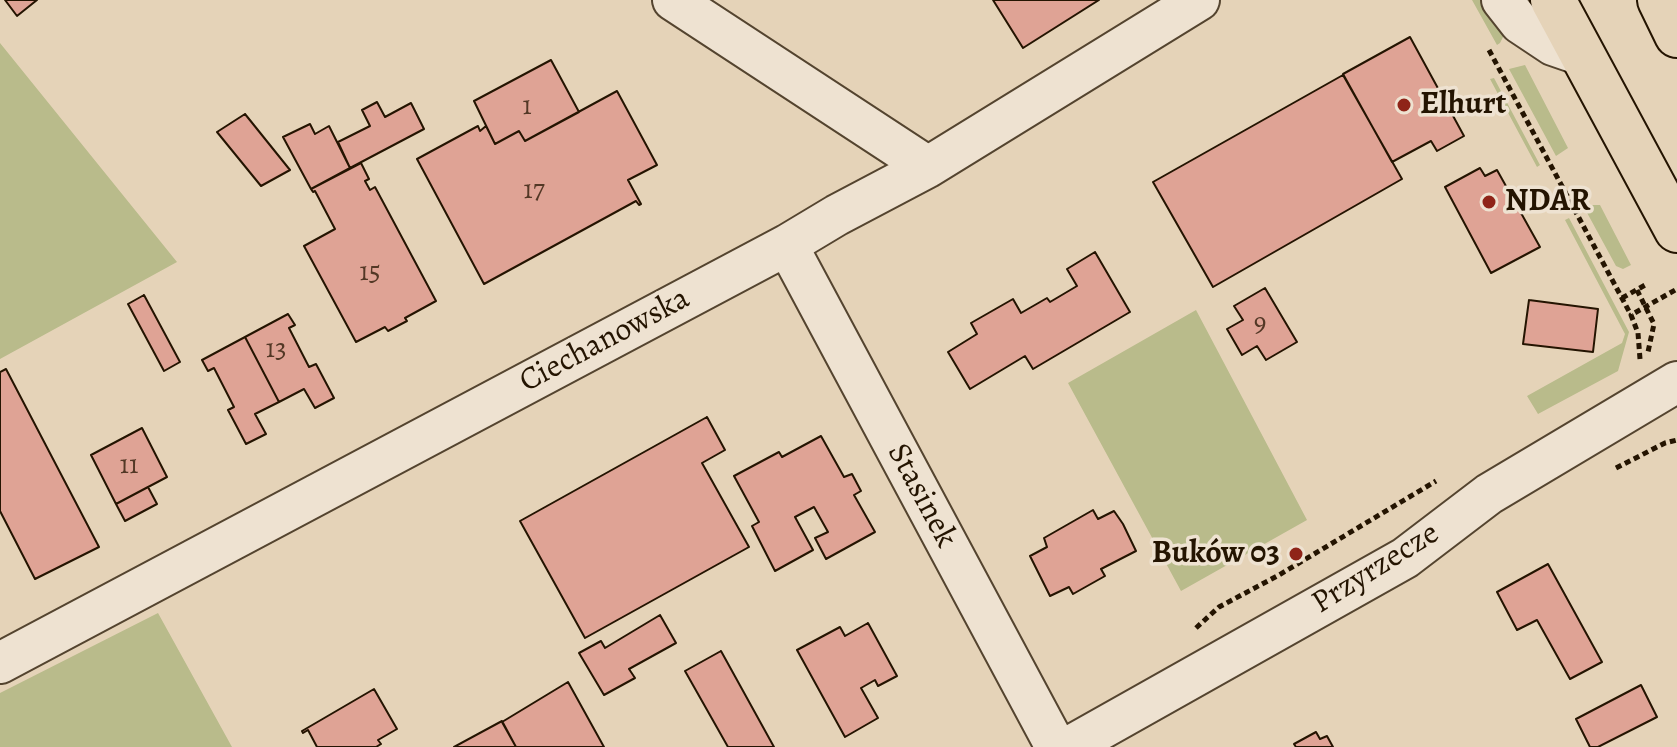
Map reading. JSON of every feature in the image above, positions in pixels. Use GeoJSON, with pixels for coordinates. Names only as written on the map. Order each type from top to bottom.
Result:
{"type":"FeatureCollection","features":[{"type":"Feature","properties":{"kind":"main road"},"geometry":{"type":"LineString","coordinates":[[1553,0],[1677,230]]}},
{"type":"Feature","properties":{"kind":"main road"},"geometry":{"type":"LineString","coordinates":[[1660,0],[1677,35]]}},
{"type":"Feature","properties":{"kind":"street"},"geometry":{"type":"LineString","coordinates":[[673,0],[928,167]]}},
{"type":"Feature","properties":{"kind":"street","name":"Ciechanowska"},"geometry":{"type":"LineString","coordinates":[[0,663],[787,245],[928,167],[1199,0]]}},
{"type":"Feature","properties":{"kind":"street"},"geometry":{"type":"LineString","coordinates":[[1502,0],[1520,23],[1530,30],[1553,45],[1582,55]]}},
{"type":"Feature","properties":{"kind":"street","name":"Stasinek"},"geometry":{"type":"LineString","coordinates":[[787,245],[1056,747]]}},
{"type":"Feature","properties":{"kind":"street","name":"Przyrzecze"},"geometry":{"type":"LineString","coordinates":[[1069,747],[1405,558],[1489,494],[1661,375]]}},
{"type":"Feature","properties":{"kind":"path"},"geometry":{"type":"LineString","coordinates":[[1482,37],[1638,328],[1641,361],[1661,375]]}},
{"type":"Feature","properties":{"kind":"path"},"geometry":{"type":"LineString","coordinates":[[1622,298],[1647,284]]}},
{"type":"Feature","properties":{"kind":"path"},"geometry":{"type":"LineString","coordinates":[[1631,315],[1677,289]]}},
{"type":"Feature","properties":{"kind":"path"},"geometry":{"type":"LineString","coordinates":[[1635,367],[1651,347],[1654,324],[1637,290]]}},
{"type":"Feature","properties":{"kind":"path"},"geometry":{"type":"LineString","coordinates":[[1187,635],[1219,607],[1441,479]]}},
{"type":"Feature","properties":{"kind":"green space"},"geometry":{"type":"Polygon","coordinates":[[[1472,0],[1483,0],[1505,33],[1497,45],[1472,0]]]}},
{"type":"Feature","properties":{"kind":"green space"},"geometry":{"type":"Polygon","coordinates":[[[0,43],[177,262],[0,359],[0,43]]]}},
{"type":"Feature","properties":{"kind":"green space"},"geometry":{"type":"Polygon","coordinates":[[[1525,65],[1568,148],[1556,156],[1509,69],[1525,65]]]}},
{"type":"Feature","properties":{"kind":"green space"},"geometry":{"type":"Polygon","coordinates":[[[1494,78],[1540,165],[1537,167],[1490,79],[1494,78]]]}},
{"type":"Feature","properties":{"kind":"green space"},"geometry":{"type":"Polygon","coordinates":[[[1600,205],[1631,265],[1623,269],[1616,266],[1585,209],[1600,205]]]}},
{"type":"Feature","properties":{"kind":"green space"},"geometry":{"type":"Polygon","coordinates":[[[1569,218],[1629,332],[1618,371],[1538,414],[1527,396],[1622,343],[1625,334],[1565,220],[1569,218]]]}},
{"type":"Feature","properties":{"kind":"green space"},"geometry":{"type":"Polygon","coordinates":[[[1196,310],[1307,520],[1181,591],[1068,383],[1196,310]]]}},
{"type":"Feature","properties":{"kind":"green space"},"geometry":{"type":"Polygon","coordinates":[[[158,613],[232,747],[0,747],[0,693],[158,613]]]}},
{"type":"Feature","properties":{"kind":"building"},"geometry":{"type":"Polygon","coordinates":[[[5,0],[37,0],[17,16],[5,0]]]}},
{"type":"Feature","properties":{"kind":"building"},"geometry":{"type":"Polygon","coordinates":[[[993,0],[1099,0],[1023,48],[993,0]]]}},
{"type":"Feature","properties":{"kind":"building","name":"Elhurt"},"geometry":{"type":"Polygon","coordinates":[[[1410,37],[1464,136],[1437,151],[1431,141],[1392,162],[1343,74],[1410,37]]]}},
{"type":"Feature","properties":{"kind":"building"},"geometry":{"type":"Polygon","coordinates":[[[551,60],[579,112],[525,141],[519,131],[495,144],[474,101],[551,60]]]}},
{"type":"Feature","properties":{"kind":"building"},"geometry":{"type":"Polygon","coordinates":[[[1343,75],[1402,179],[1213,287],[1153,182],[1343,75]]]}},
{"type":"Feature","properties":{"kind":"building"},"geometry":{"type":"Polygon","coordinates":[[[617,91],[657,165],[628,180],[641,204],[636,201],[484,284],[417,159],[478,126],[480,131],[486,126],[495,144],[519,131],[525,141],[617,91]]]}},
{"type":"Feature","properties":{"kind":"building"},"geometry":{"type":"Polygon","coordinates":[[[377,102],[385,117],[411,103],[424,129],[350,168],[338,142],[370,126],[362,110],[377,102]]]}},
{"type":"Feature","properties":{"kind":"building"},"geometry":{"type":"Polygon","coordinates":[[[245,114],[290,170],[261,186],[217,132],[245,114]]]}},
{"type":"Feature","properties":{"kind":"building"},"geometry":{"type":"Polygon","coordinates":[[[310,124],[315,134],[329,126],[350,168],[311,189],[283,137],[310,124]]]}},
{"type":"Feature","properties":{"kind":"building"},"geometry":{"type":"Polygon","coordinates":[[[361,163],[369,179],[365,181],[370,190],[375,187],[436,301],[388,331],[385,327],[356,342],[304,246],[335,229],[315,191],[311,189],[361,163]]]}},
{"type":"Feature","properties":{"kind":"building"},"geometry":{"type":"Polygon","coordinates":[[[1480,168],[1485,176],[1497,170],[1540,247],[1491,273],[1445,187],[1480,168]]]}},
{"type":"Feature","properties":{"kind":"building"},"geometry":{"type":"Polygon","coordinates":[[[1095,252],[1130,312],[1033,369],[1025,356],[970,389],[948,352],[977,334],[971,323],[1013,299],[1021,313],[1047,298],[1050,302],[1077,286],[1067,269],[1095,252]]]}},
{"type":"Feature","properties":{"kind":"building"},"geometry":{"type":"Polygon","coordinates":[[[1265,288],[1297,342],[1266,360],[1257,346],[1242,355],[1227,329],[1243,320],[1234,306],[1265,288]]]}},
{"type":"Feature","properties":{"kind":"building"},"geometry":{"type":"Polygon","coordinates":[[[144,295],[180,362],[164,371],[128,304],[144,295]]]}},
{"type":"Feature","properties":{"kind":"building"},"geometry":{"type":"Polygon","coordinates":[[[1529,300],[1598,309],[1593,352],[1523,344],[1529,300]]]}},
{"type":"Feature","properties":{"kind":"building"},"geometry":{"type":"Polygon","coordinates":[[[288,314],[295,325],[289,328],[309,367],[316,364],[334,398],[315,408],[304,389],[279,402],[245,337],[288,314]]]}},
{"type":"Feature","properties":{"kind":"building"},"geometry":{"type":"Polygon","coordinates":[[[245,337],[279,402],[255,414],[266,434],[246,444],[228,410],[234,407],[214,368],[208,371],[202,360],[245,337]]]}},
{"type":"Feature","properties":{"kind":"building"},"geometry":{"type":"Polygon","coordinates":[[[6,369],[99,547],[35,579],[0,511],[0,372],[6,369]]]}},
{"type":"Feature","properties":{"kind":"building"},"geometry":{"type":"Polygon","coordinates":[[[707,417],[725,450],[702,463],[749,547],[585,638],[520,521],[707,417]]]}},
{"type":"Feature","properties":{"kind":"building"},"geometry":{"type":"Polygon","coordinates":[[[142,428],[167,477],[116,504],[91,455],[142,428]]]}},
{"type":"Feature","properties":{"kind":"building"},"geometry":{"type":"Polygon","coordinates":[[[821,436],[844,477],[852,474],[861,491],[854,495],[875,532],[826,559],[815,538],[828,532],[814,507],[795,517],[813,550],[775,571],[752,526],[759,522],[734,476],[779,452],[782,457],[821,436]]]}},
{"type":"Feature","properties":{"kind":"building"},"geometry":{"type":"Polygon","coordinates":[[[148,487],[157,504],[125,521],[116,504],[148,487]]]}},
{"type":"Feature","properties":{"kind":"building"},"geometry":{"type":"Polygon","coordinates":[[[1093,510],[1098,519],[1114,511],[1136,551],[1101,569],[1105,576],[1073,594],[1069,587],[1050,596],[1030,556],[1047,547],[1044,538],[1093,510]]]}},
{"type":"Feature","properties":{"kind":"building"},"geometry":{"type":"Polygon","coordinates":[[[1548,564],[1602,662],[1570,679],[1537,620],[1517,630],[1497,592],[1548,564]]]}},
{"type":"Feature","properties":{"kind":"building"},"geometry":{"type":"Polygon","coordinates":[[[660,615],[676,643],[629,669],[635,678],[604,695],[579,653],[601,641],[605,648],[660,615]]]}},
{"type":"Feature","properties":{"kind":"building"},"geometry":{"type":"Polygon","coordinates":[[[868,623],[897,676],[878,686],[875,680],[861,688],[878,718],[845,737],[797,650],[840,627],[845,636],[868,623]]]}},
{"type":"Feature","properties":{"kind":"building"},"geometry":{"type":"Polygon","coordinates":[[[721,651],[774,747],[728,747],[685,671],[721,651]]]}},
{"type":"Feature","properties":{"kind":"building"},"geometry":{"type":"Polygon","coordinates":[[[568,682],[604,747],[516,747],[502,722],[568,682]]]}},
{"type":"Feature","properties":{"kind":"building"},"geometry":{"type":"Polygon","coordinates":[[[1641,685],[1657,717],[1598,747],[1590,747],[1576,719],[1641,685]]]}},
{"type":"Feature","properties":{"kind":"building"},"geometry":{"type":"Polygon","coordinates":[[[374,689],[397,729],[378,740],[381,744],[376,747],[317,747],[308,730],[303,733],[302,731],[374,689]]]}},
{"type":"Feature","properties":{"kind":"building"},"geometry":{"type":"Polygon","coordinates":[[[502,721],[516,747],[454,747],[502,721]]]}},
{"type":"Feature","properties":{"kind":"building"},"geometry":{"type":"Polygon","coordinates":[[[1316,732],[1320,739],[1327,736],[1333,747],[1296,747],[1294,744],[1316,732]]]}},
{"type":"Feature","properties":{"kind":"place","name":"Elhurt"},"geometry":{"type":"Point","coordinates":[1404,105]}},
{"type":"Feature","properties":{"kind":"place","name":"NDAR"},"geometry":{"type":"Point","coordinates":[1489,202]}},
{"type":"Feature","properties":{"kind":"place","name":"Buków 03"},"geometry":{"type":"Point","coordinates":[1296,554]}}]}
